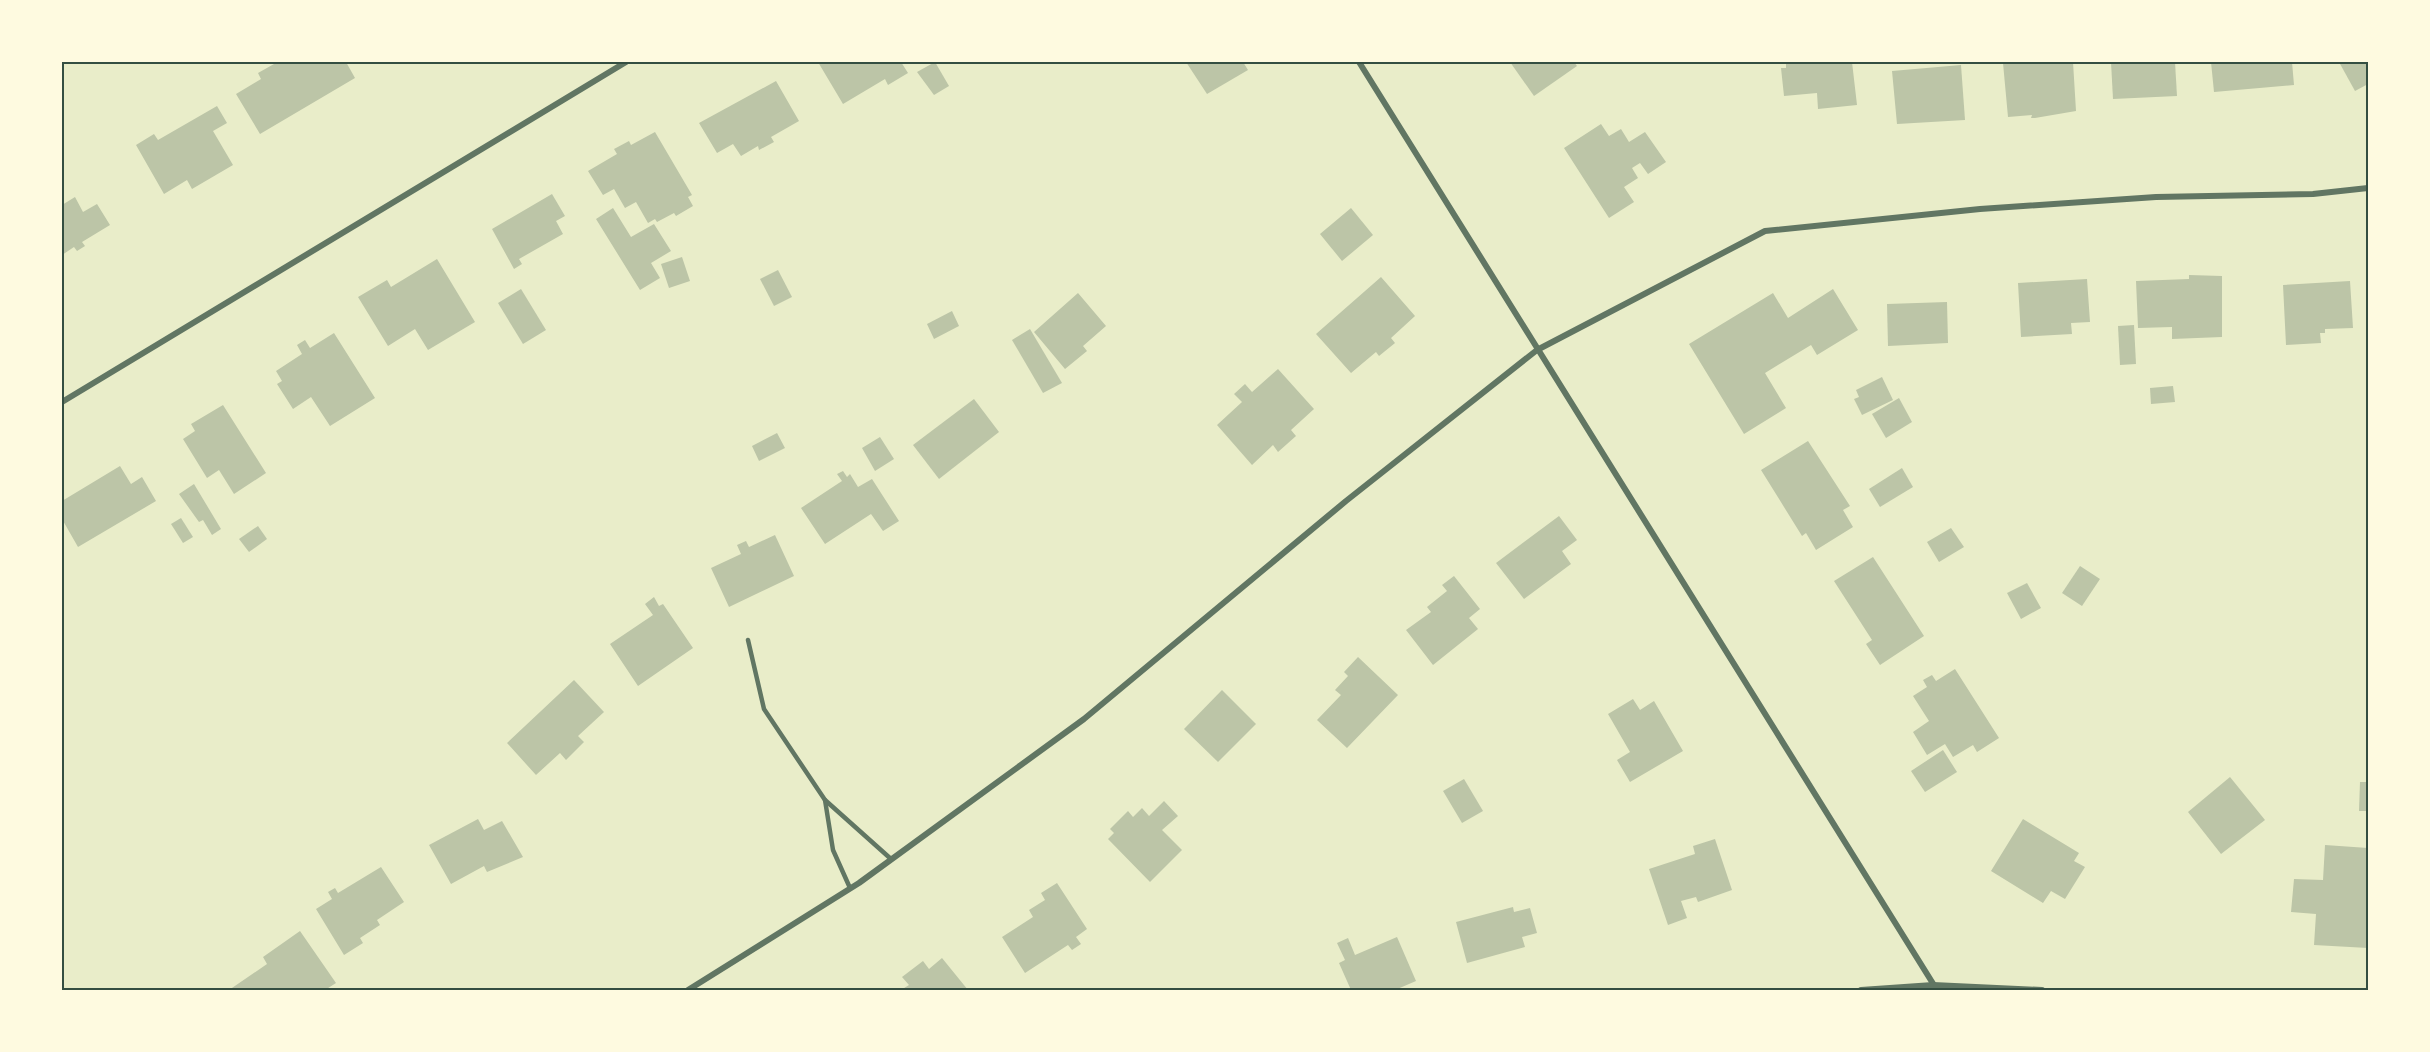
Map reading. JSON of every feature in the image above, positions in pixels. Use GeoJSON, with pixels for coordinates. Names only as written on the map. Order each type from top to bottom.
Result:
{"type":"FeatureCollection","features":[{"type":"Feature","properties":{"kind":"street"},"geometry":{"type":"LineString","coordinates":[[62,402],[626,62]]}},
{"type":"Feature","properties":{"kind":"street"},"geometry":{"type":"LineString","coordinates":[[1359,62],[1503,290],[1537,350],[1935,988]]}},
{"type":"Feature","properties":{"kind":"street"},"geometry":{"type":"LineString","coordinates":[[687,990],[850,888],[1084,719],[1346,501],[1537,350],[1765,231],[1980,209],[2156,197],[2313,194],[2368,188]]}},
{"type":"Feature","properties":{"kind":"street"},"geometry":{"type":"LineString","coordinates":[[1861,990],[1935,988],[2042,990]]}},
{"type":"Feature","properties":{"kind":"lane"},"geometry":{"type":"LineString","coordinates":[[748,640],[764,709],[825,800],[891,859]]}},
{"type":"Feature","properties":{"kind":"lane"},"geometry":{"type":"LineString","coordinates":[[825,800],[833,850],[850,888]]}},
{"type":"Feature","properties":{"kind":"building"},"geometry":{"type":"Polygon","coordinates":[[[273,62],[300,62],[302,64],[306,62],[346,62],[355,78],[260,134],[236,94],[261,79],[258,73],[274,64],[273,62]]]}},
{"type":"Feature","properties":{"kind":"building"},"geometry":{"type":"Polygon","coordinates":[[[818,62],[901,62],[908,73],[888,85],[885,79],[843,104],[818,62]]]}},
{"type":"Feature","properties":{"kind":"building"},"geometry":{"type":"Polygon","coordinates":[[[935,62],[949,86],[934,95],[917,72],[935,62]]]}},
{"type":"Feature","properties":{"kind":"building"},"geometry":{"type":"Polygon","coordinates":[[[1186,62],[1243,62],[1248,70],[1207,94],[1186,62]]]}},
{"type":"Feature","properties":{"kind":"building"},"geometry":{"type":"Polygon","coordinates":[[[1510,62],[1574,62],[1577,66],[1534,96],[1510,62]]]}},
{"type":"Feature","properties":{"kind":"building"},"geometry":{"type":"Polygon","coordinates":[[[1786,62],[1852,62],[1857,105],[1818,109],[1817,93],[1784,96],[1781,68],[1786,68],[1786,62]]]}},
{"type":"Feature","properties":{"kind":"building"},"geometry":{"type":"Polygon","coordinates":[[[2073,62],[2076,111],[2035,118],[2031,118],[2032,115],[2008,117],[2003,63],[2073,62]]]}},
{"type":"Feature","properties":{"kind":"building"},"geometry":{"type":"Polygon","coordinates":[[[2111,62],[2175,62],[2177,96],[2113,99],[2111,62]]]}},
{"type":"Feature","properties":{"kind":"building"},"geometry":{"type":"Polygon","coordinates":[[[2211,62],[2292,62],[2294,85],[2214,92],[2211,62]]]}},
{"type":"Feature","properties":{"kind":"building"},"geometry":{"type":"Polygon","coordinates":[[[2339,62],[2368,62],[2368,84],[2355,91],[2339,62]]]}},
{"type":"Feature","properties":{"kind":"building"},"geometry":{"type":"Polygon","coordinates":[[[1961,65],[1965,120],[1897,124],[1892,71],[1961,65]]]}},
{"type":"Feature","properties":{"kind":"building"},"geometry":{"type":"Polygon","coordinates":[[[776,81],[799,121],[771,137],[774,142],[759,150],[758,146],[741,156],[733,144],[717,153],[699,123],[776,81]]]}},
{"type":"Feature","properties":{"kind":"building"},"geometry":{"type":"Polygon","coordinates":[[[217,106],[227,123],[213,131],[233,165],[192,189],[187,180],[164,194],[136,145],[154,134],[158,140],[217,106]]]}},
{"type":"Feature","properties":{"kind":"building"},"geometry":{"type":"Polygon","coordinates":[[[1601,124],[1609,136],[1621,129],[1629,142],[1645,132],[1666,162],[1648,174],[1640,163],[1632,168],[1638,178],[1624,187],[1634,202],[1609,218],[1564,148],[1601,124]]]}},
{"type":"Feature","properties":{"kind":"building"},"geometry":{"type":"Polygon","coordinates":[[[655,132],[692,195],[688,197],[693,206],[676,216],[674,213],[657,222],[655,219],[648,223],[636,202],[625,208],[614,189],[603,195],[588,171],[617,154],[614,149],[629,141],[631,145],[655,132]]]}},
{"type":"Feature","properties":{"kind":"building"},"geometry":{"type":"Polygon","coordinates":[[[552,194],[565,216],[556,221],[563,234],[519,259],[522,264],[514,269],[492,229],[552,194]]]}},
{"type":"Feature","properties":{"kind":"building"},"geometry":{"type":"Polygon","coordinates":[[[75,197],[83,212],[97,204],[110,225],[82,242],[85,246],[77,251],[74,247],[62,255],[62,205],[75,197]]]}},
{"type":"Feature","properties":{"kind":"building"},"geometry":{"type":"Polygon","coordinates":[[[613,208],[631,237],[654,224],[671,251],[651,263],[660,278],[640,290],[596,219],[613,208]]]}},
{"type":"Feature","properties":{"kind":"building"},"geometry":{"type":"Polygon","coordinates":[[[1351,208],[1373,235],[1342,261],[1320,234],[1351,208]]]}},
{"type":"Feature","properties":{"kind":"building"},"geometry":{"type":"Polygon","coordinates":[[[682,257],[690,281],[669,288],[661,264],[682,257]]]}},
{"type":"Feature","properties":{"kind":"building"},"geometry":{"type":"Polygon","coordinates":[[[437,259],[475,322],[428,350],[415,329],[388,346],[358,297],[387,280],[391,287],[437,259]]]}},
{"type":"Feature","properties":{"kind":"building"},"geometry":{"type":"Polygon","coordinates":[[[778,270],[792,297],[774,306],[760,279],[778,270]]]}},
{"type":"Feature","properties":{"kind":"building"},"geometry":{"type":"Polygon","coordinates":[[[2189,275],[2222,276],[2222,337],[2172,339],[2172,327],[2138,328],[2136,281],[2189,279],[2189,275]]]}},
{"type":"Feature","properties":{"kind":"building"},"geometry":{"type":"Polygon","coordinates":[[[1381,277],[1415,316],[1391,338],[1395,343],[1379,356],[1376,352],[1351,373],[1316,334],[1381,277]]]}},
{"type":"Feature","properties":{"kind":"building"},"geometry":{"type":"Polygon","coordinates":[[[2087,279],[2090,322],[2071,323],[2072,334],[2021,337],[2018,283],[2087,279]]]}},
{"type":"Feature","properties":{"kind":"building"},"geometry":{"type":"Polygon","coordinates":[[[2350,281],[2353,328],[2325,329],[2325,333],[2320,333],[2321,343],[2286,345],[2283,285],[2350,281]]]}},
{"type":"Feature","properties":{"kind":"building"},"geometry":{"type":"Polygon","coordinates":[[[521,289],[546,330],[523,344],[498,303],[521,289]]]}},
{"type":"Feature","properties":{"kind":"building"},"geometry":{"type":"Polygon","coordinates":[[[1833,289],[1858,330],[1817,355],[1811,345],[1765,373],[1786,408],[1744,434],[1689,344],[1773,293],[1788,318],[1833,289]]]}},
{"type":"Feature","properties":{"kind":"building"},"geometry":{"type":"Polygon","coordinates":[[[1078,293],[1106,326],[1083,346],[1087,351],[1065,369],[1034,332],[1078,293]]]}},
{"type":"Feature","properties":{"kind":"building"},"geometry":{"type":"Polygon","coordinates":[[[1947,302],[1948,343],[1888,346],[1887,304],[1947,302]]]}},
{"type":"Feature","properties":{"kind":"building"},"geometry":{"type":"Polygon","coordinates":[[[952,311],[959,326],[934,339],[927,324],[952,311]]]}},
{"type":"Feature","properties":{"kind":"building"},"geometry":{"type":"Polygon","coordinates":[[[2134,325],[2136,364],[2120,365],[2118,326],[2134,325]]]}},
{"type":"Feature","properties":{"kind":"building"},"geometry":{"type":"Polygon","coordinates":[[[1030,329],[1062,383],[1043,393],[1012,340],[1030,329]]]}},
{"type":"Feature","properties":{"kind":"building"},"geometry":{"type":"Polygon","coordinates":[[[334,333],[375,398],[330,426],[311,397],[293,409],[277,384],[282,381],[276,371],[302,354],[297,345],[305,340],[310,348],[334,333]]]}},
{"type":"Feature","properties":{"kind":"building"},"geometry":{"type":"Polygon","coordinates":[[[1278,369],[1314,409],[1291,430],[1296,436],[1278,452],[1273,445],[1252,465],[1217,425],[1242,402],[1234,394],[1245,384],[1252,392],[1278,369]]]}},
{"type":"Feature","properties":{"kind":"building"},"geometry":{"type":"Polygon","coordinates":[[[1882,377],[1893,400],[1862,415],[1854,399],[1859,397],[1856,390],[1882,377]]]}},
{"type":"Feature","properties":{"kind":"building"},"geometry":{"type":"Polygon","coordinates":[[[2173,386],[2175,402],[2151,404],[2150,388],[2173,386]]]}},
{"type":"Feature","properties":{"kind":"building"},"geometry":{"type":"Polygon","coordinates":[[[1899,398],[1912,422],[1886,438],[1872,414],[1899,398]]]}},
{"type":"Feature","properties":{"kind":"building"},"geometry":{"type":"Polygon","coordinates":[[[974,399],[999,432],[939,479],[913,445],[974,399]]]}},
{"type":"Feature","properties":{"kind":"building"},"geometry":{"type":"Polygon","coordinates":[[[223,405],[266,473],[234,494],[219,470],[207,478],[183,439],[195,431],[191,424],[223,405]]]}},
{"type":"Feature","properties":{"kind":"building"},"geometry":{"type":"Polygon","coordinates":[[[777,433],[785,448],[759,461],[752,446],[777,433]]]}},
{"type":"Feature","properties":{"kind":"building"},"geometry":{"type":"Polygon","coordinates":[[[880,437],[894,459],[875,471],[862,448],[880,437]]]}},
{"type":"Feature","properties":{"kind":"building"},"geometry":{"type":"Polygon","coordinates":[[[1808,441],[1850,506],[1843,510],[1853,527],[1816,550],[1806,533],[1802,536],[1761,470],[1808,441]]]}},
{"type":"Feature","properties":{"kind":"building"},"geometry":{"type":"Polygon","coordinates":[[[120,466],[131,484],[142,477],[156,501],[78,547],[62,519],[62,501],[120,466]]]}},
{"type":"Feature","properties":{"kind":"building"},"geometry":{"type":"Polygon","coordinates":[[[1902,468],[1913,487],[1880,507],[1869,489],[1902,468]]]}},
{"type":"Feature","properties":{"kind":"building"},"geometry":{"type":"Polygon","coordinates":[[[843,471],[847,477],[850,474],[858,487],[872,479],[899,521],[883,531],[871,514],[825,544],[801,508],[842,481],[837,474],[843,471]]]}},
{"type":"Feature","properties":{"kind":"building"},"geometry":{"type":"Polygon","coordinates":[[[194,484],[221,529],[212,535],[203,520],[199,522],[179,494],[194,484]]]}},
{"type":"Feature","properties":{"kind":"building"},"geometry":{"type":"Polygon","coordinates":[[[1559,516],[1577,540],[1562,551],[1571,564],[1524,599],[1496,563],[1559,516]]]}},
{"type":"Feature","properties":{"kind":"building"},"geometry":{"type":"Polygon","coordinates":[[[181,518],[193,537],[183,543],[171,524],[181,518]]]}},
{"type":"Feature","properties":{"kind":"building"},"geometry":{"type":"Polygon","coordinates":[[[258,526],[267,539],[249,552],[239,539],[258,526]]]}},
{"type":"Feature","properties":{"kind":"building"},"geometry":{"type":"Polygon","coordinates":[[[1951,528],[1964,547],[1939,562],[1927,542],[1951,528]]]}},
{"type":"Feature","properties":{"kind":"building"},"geometry":{"type":"Polygon","coordinates":[[[775,535],[794,576],[729,607],[711,568],[741,554],[737,545],[746,541],[749,547],[775,535]]]}},
{"type":"Feature","properties":{"kind":"building"},"geometry":{"type":"Polygon","coordinates":[[[1873,557],[1924,636],[1880,665],[1866,644],[1872,640],[1834,581],[1873,557]]]}},
{"type":"Feature","properties":{"kind":"building"},"geometry":{"type":"Polygon","coordinates":[[[2080,566],[2100,579],[2082,606],[2062,593],[2080,566]]]}},
{"type":"Feature","properties":{"kind":"building"},"geometry":{"type":"Polygon","coordinates":[[[1454,576],[1480,609],[1469,618],[1478,629],[1433,665],[1406,630],[1431,612],[1427,607],[1447,591],[1442,585],[1454,576]]]}},
{"type":"Feature","properties":{"kind":"building"},"geometry":{"type":"Polygon","coordinates":[[[2027,583],[2041,608],[2021,619],[2007,593],[2027,583]]]}},
{"type":"Feature","properties":{"kind":"building"},"geometry":{"type":"Polygon","coordinates":[[[654,597],[659,606],[663,604],[693,648],[638,686],[610,644],[653,615],[645,604],[654,597]]]}},
{"type":"Feature","properties":{"kind":"building"},"geometry":{"type":"Polygon","coordinates":[[[1358,657],[1398,695],[1347,748],[1317,720],[1341,695],[1335,690],[1348,676],[1344,672],[1358,657]]]}},
{"type":"Feature","properties":{"kind":"building"},"geometry":{"type":"Polygon","coordinates":[[[1955,669],[1999,738],[1977,752],[1973,745],[1953,757],[1945,744],[1927,755],[1913,732],[1929,721],[1913,696],[1927,687],[1923,680],[1932,675],[1936,681],[1955,669]]]}},
{"type":"Feature","properties":{"kind":"building"},"geometry":{"type":"Polygon","coordinates":[[[574,680],[604,712],[578,736],[584,742],[566,760],[560,753],[536,775],[507,743],[574,680]]]}},
{"type":"Feature","properties":{"kind":"building"},"geometry":{"type":"Polygon","coordinates":[[[1222,690],[1256,724],[1218,762],[1184,729],[1222,690]]]}},
{"type":"Feature","properties":{"kind":"building"},"geometry":{"type":"Polygon","coordinates":[[[1633,699],[1640,710],[1654,701],[1683,751],[1630,782],[1617,760],[1630,752],[1608,714],[1633,699]]]}},
{"type":"Feature","properties":{"kind":"building"},"geometry":{"type":"Polygon","coordinates":[[[1943,750],[1957,772],[1925,792],[1911,771],[1943,750]]]}},
{"type":"Feature","properties":{"kind":"building"},"geometry":{"type":"Polygon","coordinates":[[[2230,777],[2265,820],[2221,854],[2188,812],[2230,777]]]}},
{"type":"Feature","properties":{"kind":"building"},"geometry":{"type":"Polygon","coordinates":[[[1464,779],[1483,811],[1462,823],[1443,791],[1464,779]]]}},
{"type":"Feature","properties":{"kind":"building"},"geometry":{"type":"Polygon","coordinates":[[[2360,782],[2368,782],[2368,811],[2359,811],[2360,782]]]}},
{"type":"Feature","properties":{"kind":"building"},"geometry":{"type":"Polygon","coordinates":[[[1164,801],[1178,816],[1162,830],[1182,850],[1150,882],[1108,839],[1114,833],[1110,829],[1128,811],[1133,817],[1142,808],[1149,816],[1164,801]]]}},
{"type":"Feature","properties":{"kind":"building"},"geometry":{"type":"Polygon","coordinates":[[[478,819],[484,830],[502,821],[523,857],[487,872],[484,866],[451,884],[429,845],[478,819]]]}},
{"type":"Feature","properties":{"kind":"building"},"geometry":{"type":"Polygon","coordinates":[[[2023,819],[2079,853],[2074,861],[2085,867],[2065,899],[2051,891],[2043,903],[1991,871],[2023,819]]]}},
{"type":"Feature","properties":{"kind":"building"},"geometry":{"type":"Polygon","coordinates":[[[1715,839],[1732,890],[1698,902],[1696,897],[1681,901],[1687,918],[1668,925],[1649,869],[1695,854],[1693,846],[1715,839]]]}},
{"type":"Feature","properties":{"kind":"building"},"geometry":{"type":"Polygon","coordinates":[[[2325,845],[2368,848],[2368,948],[2314,945],[2316,914],[2291,912],[2294,879],[2323,880],[2325,845]]]}},
{"type":"Feature","properties":{"kind":"building"},"geometry":{"type":"Polygon","coordinates":[[[381,867],[404,902],[377,920],[380,925],[360,938],[363,943],[344,955],[316,909],[332,899],[328,892],[335,888],[338,893],[381,867]]]}},
{"type":"Feature","properties":{"kind":"building"},"geometry":{"type":"Polygon","coordinates":[[[1057,883],[1087,929],[1076,937],[1081,944],[1072,950],[1068,945],[1025,973],[1002,937],[1033,917],[1029,910],[1045,900],[1041,893],[1057,883]]]}},
{"type":"Feature","properties":{"kind":"building"},"geometry":{"type":"Polygon","coordinates":[[[1513,907],[1514,912],[1530,908],[1537,933],[1522,937],[1525,947],[1467,963],[1456,922],[1513,907]]]}},
{"type":"Feature","properties":{"kind":"building"},"geometry":{"type":"Polygon","coordinates":[[[300,931],[336,983],[325,990],[229,990],[267,964],[263,957],[300,931]]]}},
{"type":"Feature","properties":{"kind":"building"},"geometry":{"type":"Polygon","coordinates":[[[1397,937],[1416,981],[1395,990],[1351,990],[1339,963],[1345,960],[1337,943],[1348,938],[1355,955],[1397,937]]]}},
{"type":"Feature","properties":{"kind":"building"},"geometry":{"type":"Polygon","coordinates":[[[942,958],[968,990],[901,990],[909,985],[902,977],[923,961],[929,969],[942,958]]]}}]}
